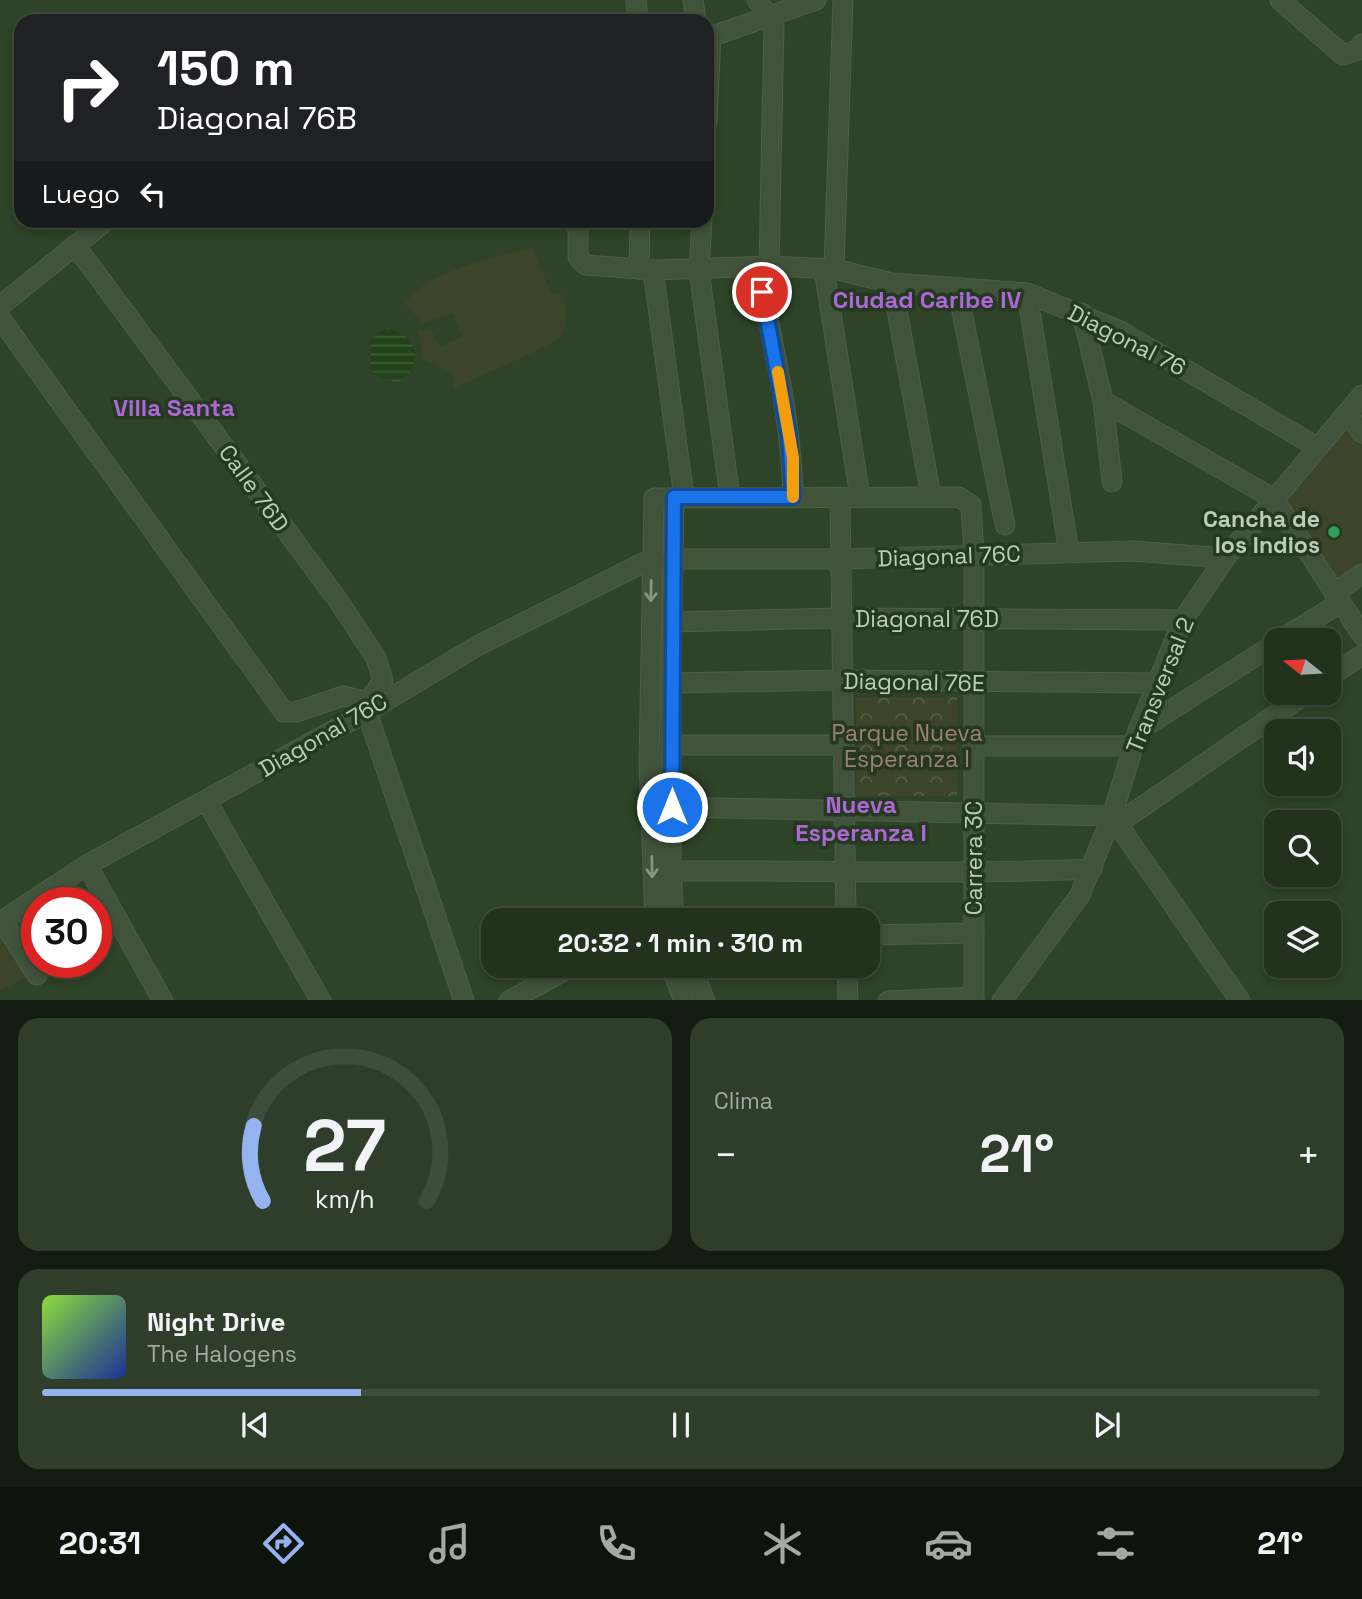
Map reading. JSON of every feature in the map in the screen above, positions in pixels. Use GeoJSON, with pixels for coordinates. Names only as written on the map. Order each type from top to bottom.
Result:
{"type":"FeatureCollection","features":[{"type":"Feature","properties":{"kind":"street"},"geometry":{"type":"LineString","coordinates":[[714,35],[766,13],[816,0]]}},
{"type":"Feature","properties":{"kind":"street"},"geometry":{"type":"LineString","coordinates":[[843,0],[829,269],[860,497]]}},
{"type":"Feature","properties":{"kind":"street"},"geometry":{"type":"LineString","coordinates":[[1280,0],[1343,55],[1358,50],[1362,44]]}},
{"type":"Feature","properties":{"kind":"street"},"geometry":{"type":"LineString","coordinates":[[766,13],[763,267],[793,458],[793,497]]}},
{"type":"Feature","properties":{"kind":"street"},"geometry":{"type":"LineString","coordinates":[[0,306],[97,228]]}},
{"type":"Feature","properties":{"kind":"street","name":"Diagonal 76"},"geometry":{"type":"LineString","coordinates":[[578,228],[578,257],[586,265],[646,270],[763,267],[829,269],[892,283],[1027,293],[1082,313],[1120,331],[1317,447]]}},
{"type":"Feature","properties":{"kind":"street"},"geometry":{"type":"LineString","coordinates":[[641,228],[679,497],[672,559],[671,870],[673,908]]}},
{"type":"Feature","properties":{"kind":"street"},"geometry":{"type":"LineString","coordinates":[[702,228],[699,270],[730,497]]}},
{"type":"Feature","properties":{"kind":"street","name":"Calle 76D"},"geometry":{"type":"LineString","coordinates":[[75,245],[337,599],[376,659],[383,680],[371,706]]}},
{"type":"Feature","properties":{"kind":"street"},"geometry":{"type":"LineString","coordinates":[[654,908],[649,763],[654,498],[931,496],[892,283]]}},
{"type":"Feature","properties":{"kind":"street"},"geometry":{"type":"LineString","coordinates":[[957,287],[1005,525]]}},
{"type":"Feature","properties":{"kind":"street"},"geometry":{"type":"LineString","coordinates":[[1027,293],[1069,552]]}},
{"type":"Feature","properties":{"kind":"street"},"geometry":{"type":"LineString","coordinates":[[1082,313],[1103,401],[1112,482]]}},
{"type":"Feature","properties":{"kind":"street"},"geometry":{"type":"LineString","coordinates":[[0,318],[284,712],[296,712],[343,696],[371,706],[464,1000]]}},
{"type":"Feature","properties":{"kind":"street","name":"Transversal 2"},"geometry":{"type":"LineString","coordinates":[[1002,1000],[1069,913],[1092,869],[1114,820],[1136,738],[1183,620],[1225,558],[1362,395]]}},
{"type":"Feature","properties":{"kind":"street"},"geometry":{"type":"LineString","coordinates":[[1103,401],[1274,499],[1362,635]]}},
{"type":"Feature","properties":{"kind":"street"},"geometry":{"type":"LineString","coordinates":[[1347,413],[1362,433]]}},
{"type":"Feature","properties":{"kind":"street","name":"Carrera 3C"},"geometry":{"type":"LineString","coordinates":[[931,496],[960,498],[971,505],[974,555],[974,999]]}},
{"type":"Feature","properties":{"kind":"street"},"geometry":{"type":"LineString","coordinates":[[840,497],[846,908]]}},
{"type":"Feature","properties":{"kind":"street","name":"Diagonal 76C"},"geometry":{"type":"LineString","coordinates":[[672,559],[840,559],[1069,552],[1179,553],[1225,558]]}},
{"type":"Feature","properties":{"kind":"street","name":"Diagonal 76C"},"geometry":{"type":"LineString","coordinates":[[1,921],[87,865],[207,802],[479,645],[651,559]]}},
{"type":"Feature","properties":{"kind":"street"},"geometry":{"type":"LineString","coordinates":[[1296,628],[1337,598],[1362,574]]}},
{"type":"Feature","properties":{"kind":"street","name":"Diagonal 76D"},"geometry":{"type":"LineString","coordinates":[[672,622],[840,618],[1183,620]]}},
{"type":"Feature","properties":{"kind":"street"},"geometry":{"type":"LineString","coordinates":[[973,746],[1136,738],[1264,651]]}},
{"type":"Feature","properties":{"kind":"street"},"geometry":{"type":"LineString","coordinates":[[1341,669],[1362,655]]}},
{"type":"Feature","properties":{"kind":"street","name":"Diagonal 76E"},"geometry":{"type":"LineString","coordinates":[[671,683],[842,680],[1157,683]]}},
{"type":"Feature","properties":{"kind":"street"},"geometry":{"type":"LineString","coordinates":[[672,807],[845,812],[974,812],[1114,820],[1289,705]]}},
{"type":"Feature","properties":{"kind":"street"},"geometry":{"type":"LineString","coordinates":[[672,746],[843,745]]}},
{"type":"Feature","properties":{"kind":"street"},"geometry":{"type":"LineString","coordinates":[[207,802],[321,1000]]}},
{"type":"Feature","properties":{"kind":"street"},"geometry":{"type":"LineString","coordinates":[[1114,820],[1240,1000]]}},
{"type":"Feature","properties":{"kind":"street"},"geometry":{"type":"LineString","coordinates":[[87,865],[163,1000]]}},
{"type":"Feature","properties":{"kind":"street"},"geometry":{"type":"LineString","coordinates":[[671,870],[845,869],[974,874],[1092,869]]}},
{"type":"Feature","properties":{"kind":"street"},"geometry":{"type":"LineString","coordinates":[[1,921],[21,951]]}},
{"type":"Feature","properties":{"kind":"street"},"geometry":{"type":"LineString","coordinates":[[880,935],[974,933]]}},
{"type":"Feature","properties":{"kind":"street"},"geometry":{"type":"LineString","coordinates":[[509,1000],[550,978]]}},
{"type":"Feature","properties":{"kind":"street"},"geometry":{"type":"LineString","coordinates":[[676,978],[684,1000]]}},
{"type":"Feature","properties":{"kind":"street"},"geometry":{"type":"LineString","coordinates":[[696,978],[705,1000]]}},
{"type":"Feature","properties":{"kind":"street"},"geometry":{"type":"LineString","coordinates":[[847,978],[848,1000]]}},
{"type":"Feature","properties":{"kind":"street"},"geometry":{"type":"LineString","coordinates":[[888,1000],[974,999]]}},
{"type":"Feature","properties":{"kind":"green space"},"geometry":{"type":"Polygon","coordinates":[[[532,247],[551,292],[563,295],[566,316],[561,336],[544,347],[454,389],[451,372],[424,360],[417,330],[431,330],[441,346],[462,337],[453,313],[423,323],[405,304],[413,293],[443,275],[532,247]]]}},
{"type":"Feature","properties":{"kind":"green space","name":"Cancha de los Indios"},"geometry":{"type":"Polygon","coordinates":[[[1348,420],[1362,440],[1362,565],[1340,581],[1283,499],[1348,420]]]}},
{"type":"Feature","properties":{"kind":"green space","name":"Parque Nueva Esperanza I"},"geometry":{"type":"Polygon","coordinates":[[[856,697],[957,697],[957,796],[856,796],[856,697]]]}},
{"type":"Feature","properties":{"kind":"green space"},"geometry":{"type":"Polygon","coordinates":[[[0,929],[21,963],[21,978],[25,978],[0,991],[0,929]]]}},
{"type":"Feature","properties":{"kind":"shaded area"},"geometry":{"type":"Polygon","coordinates":[[[387,328],[405,337],[415,351],[413,367],[398,382],[376,376],[370,367],[371,338],[387,328]]]}},
{"type":"Feature","properties":{"kind":"slow traffic"},"geometry":{"type":"LineString","coordinates":[[778,372],[793,458],[793,497]]}},
{"type":"Feature","properties":{"kind":"place","name":"Cancha de los Indios"},"geometry":{"type":"Point","coordinates":[1334,532]}},
{"type":"Feature","properties":{"kind":"district","name":"Ciudad Caribe IV"},"geometry":{"type":"Point","coordinates":[927,299]}},
{"type":"Feature","properties":{"kind":"district","name":"Villa Santa"},"geometry":{"type":"Point","coordinates":[174,407]}},
{"type":"Feature","properties":{"kind":"district","name":"Nueva Esperanza I"},"geometry":{"type":"Point","coordinates":[861,818]}},
{"type":"Feature","properties":{"kind":"route"},"geometry":{"type":"LineString","coordinates":[[672,807],[674,497],[793,497],[793,458],[762,292]]}}]}
